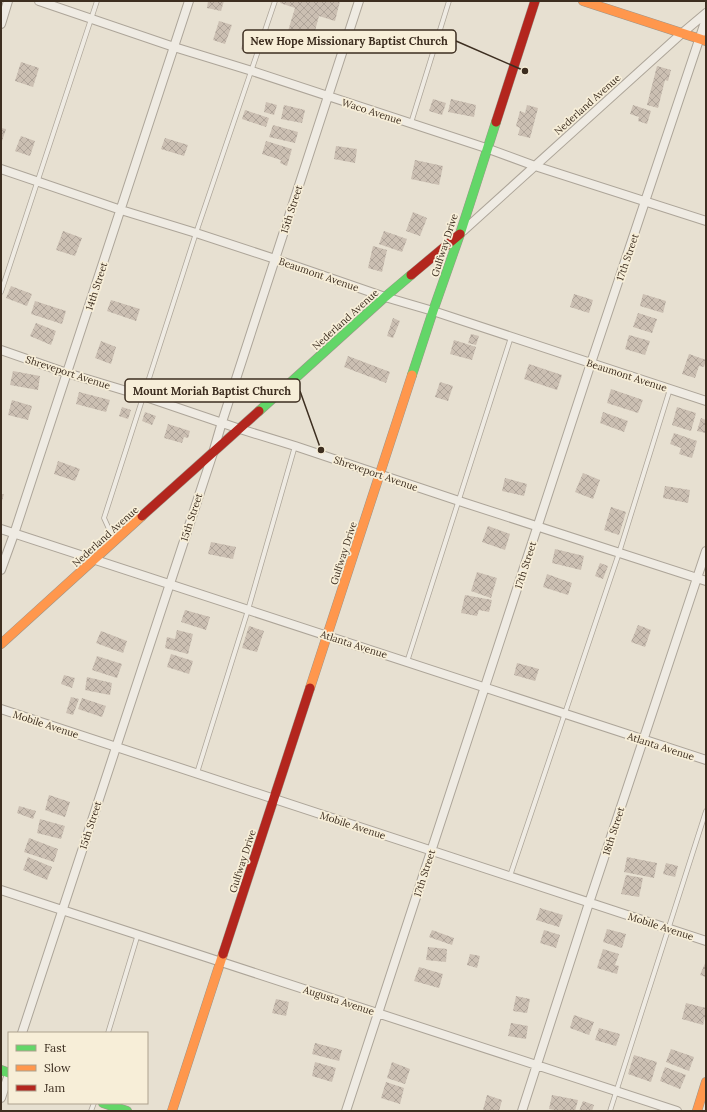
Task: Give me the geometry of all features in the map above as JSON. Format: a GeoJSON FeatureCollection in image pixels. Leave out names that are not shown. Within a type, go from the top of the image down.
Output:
{"type":"FeatureCollection","features":[{"type":"Feature","properties":{"kind":"main road","name":"Gulfway Drive"},"geometry":{"type":"LineString","coordinates":[[172,1111],[433,311],[460,234],[486,148],[534,1]]}},
{"type":"Feature","properties":{"kind":"main road"},"geometry":{"type":"LineString","coordinates":[[584,1],[703,40]]}},
{"type":"Feature","properties":{"kind":"main road","name":"Nederland Avenue"},"geometry":{"type":"LineString","coordinates":[[1,644],[385,297],[460,234]]}},
{"type":"Feature","properties":{"kind":"main road"},"geometry":{"type":"LineString","coordinates":[[697,1111],[706,1082]]}},
{"type":"Feature","properties":{"kind":"main road"},"geometry":{"type":"LineString","coordinates":[[106,1104],[127,1111]]}},
{"type":"Feature","properties":{"kind":"street"},"geometry":{"type":"LineString","coordinates":[[1,24],[8,1]]}},
{"type":"Feature","properties":{"kind":"street","name":"Waco Avenue"},"geometry":{"type":"LineString","coordinates":[[39,1],[174,47],[411,123],[535,166],[706,221]]}},
{"type":"Feature","properties":{"kind":"street","name":"14th Street"},"geometry":{"type":"LineString","coordinates":[[1,570],[189,1]]}},
{"type":"Feature","properties":{"kind":"street","name":"15th Street"},"geometry":{"type":"LineString","coordinates":[[22,1032],[213,453],[359,1]]}},
{"type":"Feature","properties":{"kind":"street","name":"Nederland Avenue"},"geometry":{"type":"LineString","coordinates":[[460,234],[706,13]]}},
{"type":"Feature","properties":{"kind":"street","name":"17th Street"},"geometry":{"type":"LineString","coordinates":[[346,1111],[591,363],[703,40],[706,19]]}},
{"type":"Feature","properties":{"kind":"street","name":"Beaumont Avenue"},"geometry":{"type":"LineString","coordinates":[[1,169],[121,210],[275,259],[385,297],[433,311],[706,401]]}},
{"type":"Feature","properties":{"kind":"street","name":"Shreveport Avenue"},"geometry":{"type":"LineString","coordinates":[[1,350],[67,373],[143,396],[706,581]]}},
{"type":"Feature","properties":{"kind":"street","name":"Atlanta Avenue"},"geometry":{"type":"LineString","coordinates":[[1,529],[706,760]]}},
{"type":"Feature","properties":{"kind":"street","name":"18th Street"},"geometry":{"type":"LineString","coordinates":[[522,1111],[589,903],[706,551]]}},
{"type":"Feature","properties":{"kind":"street","name":"Mobile Avenue"},"geometry":{"type":"LineString","coordinates":[[1,709],[706,941]]}},
{"type":"Feature","properties":{"kind":"street","name":"Augusta Avenue"},"geometry":{"type":"LineString","coordinates":[[1,890],[63,909],[677,1111]]}},
{"type":"Feature","properties":{"kind":"street"},"geometry":{"type":"LineString","coordinates":[[1,1098],[8,1076]]}},
{"type":"Feature","properties":{"kind":"lane"},"geometry":{"type":"LineString","coordinates":[[1,292],[97,1]]}},
{"type":"Feature","properties":{"kind":"lane"},"geometry":{"type":"LineString","coordinates":[[115,542],[104,518],[196,233],[275,1]]}},
{"type":"Feature","properties":{"kind":"lane"},"geometry":{"type":"LineString","coordinates":[[411,123],[449,1]]}},
{"type":"Feature","properties":{"kind":"lane"},"geometry":{"type":"LineString","coordinates":[[407,662],[511,337]]}},
{"type":"Feature","properties":{"kind":"lane"},"geometry":{"type":"LineString","coordinates":[[510,877],[619,552],[670,389]]}},
{"type":"Feature","properties":{"kind":"lane"},"geometry":{"type":"LineString","coordinates":[[197,773],[248,610],[295,446]]}},
{"type":"Feature","properties":{"kind":"lane"},"geometry":{"type":"LineString","coordinates":[[610,1111],[706,811]]}},
{"type":"Feature","properties":{"kind":"lane"},"geometry":{"type":"LineString","coordinates":[[108,1032],[138,934]]}},
{"type":"Feature","properties":{"kind":"building"},"geometry":{"type":"Polygon","coordinates":[[[208,1],[224,1],[221,11],[207,8],[208,1]]]}},
{"type":"Feature","properties":{"kind":"building"},"geometry":{"type":"Polygon","coordinates":[[[281,1],[340,1],[335,21],[319,16],[313,38],[288,31],[295,8],[280,3],[281,1]]]}},
{"type":"Feature","properties":{"kind":"building"},"geometry":{"type":"Polygon","coordinates":[[[219,21],[232,25],[225,44],[213,40],[219,21]]]}},
{"type":"Feature","properties":{"kind":"building"},"geometry":{"type":"Polygon","coordinates":[[[247,31],[260,35],[254,53],[241,49],[247,31]]]}},
{"type":"Feature","properties":{"kind":"building"},"geometry":{"type":"Polygon","coordinates":[[[21,62],[39,68],[33,87],[15,81],[21,62]]]}},
{"type":"Feature","properties":{"kind":"building"},"geometry":{"type":"Polygon","coordinates":[[[657,66],[671,70],[668,81],[665,80],[658,108],[647,105],[657,66]]]}},
{"type":"Feature","properties":{"kind":"building"},"geometry":{"type":"Polygon","coordinates":[[[433,99],[446,103],[442,115],[429,111],[433,99]]]}},
{"type":"Feature","properties":{"kind":"building"},"geometry":{"type":"Polygon","coordinates":[[[451,99],[476,105],[474,117],[448,112],[451,99]]]}},
{"type":"Feature","properties":{"kind":"building"},"geometry":{"type":"Polygon","coordinates":[[[266,102],[277,105],[274,115],[264,112],[266,102]]]}},
{"type":"Feature","properties":{"kind":"building"},"geometry":{"type":"Polygon","coordinates":[[[284,105],[305,110],[302,123],[281,119],[284,105]]]}},
{"type":"Feature","properties":{"kind":"building"},"geometry":{"type":"Polygon","coordinates":[[[527,105],[538,108],[530,138],[518,135],[520,128],[516,126],[520,111],[525,113],[527,105]]]}},
{"type":"Feature","properties":{"kind":"building"},"geometry":{"type":"Polygon","coordinates":[[[633,105],[651,111],[647,124],[638,121],[639,117],[630,114],[633,105]]]}},
{"type":"Feature","properties":{"kind":"building"},"geometry":{"type":"Polygon","coordinates":[[[245,110],[269,118],[266,127],[242,119],[245,110]]]}},
{"type":"Feature","properties":{"kind":"building"},"geometry":{"type":"Polygon","coordinates":[[[273,125],[298,132],[295,143],[269,137],[273,125]]]}},
{"type":"Feature","properties":{"kind":"building"},"geometry":{"type":"Polygon","coordinates":[[[1,128],[6,129],[1,144],[1,128]]]}},
{"type":"Feature","properties":{"kind":"building"},"geometry":{"type":"Polygon","coordinates":[[[21,136],[35,141],[30,156],[15,151],[21,136]]]}},
{"type":"Feature","properties":{"kind":"building"},"geometry":{"type":"Polygon","coordinates":[[[165,138],[188,145],[184,156],[161,149],[165,138]]]}},
{"type":"Feature","properties":{"kind":"building"},"geometry":{"type":"Polygon","coordinates":[[[266,141],[292,149],[287,166],[280,163],[281,160],[262,154],[266,141]]]}},
{"type":"Feature","properties":{"kind":"building"},"geometry":{"type":"Polygon","coordinates":[[[336,146],[357,149],[355,163],[334,159],[336,146]]]}},
{"type":"Feature","properties":{"kind":"building"},"geometry":{"type":"Polygon","coordinates":[[[415,160],[443,166],[439,185],[411,179],[415,160]]]}},
{"type":"Feature","properties":{"kind":"building"},"geometry":{"type":"Polygon","coordinates":[[[413,212],[427,218],[420,236],[406,231],[413,212]]]}},
{"type":"Feature","properties":{"kind":"building"},"geometry":{"type":"Polygon","coordinates":[[[63,231],[82,238],[75,256],[56,250],[63,231]]]}},
{"type":"Feature","properties":{"kind":"building"},"geometry":{"type":"Polygon","coordinates":[[[384,231],[407,239],[402,252],[379,244],[384,231]]]}},
{"type":"Feature","properties":{"kind":"building"},"geometry":{"type":"Polygon","coordinates":[[[373,246],[387,250],[382,272],[368,268],[373,246]]]}},
{"type":"Feature","properties":{"kind":"building"},"geometry":{"type":"Polygon","coordinates":[[[11,286],[32,294],[27,306],[6,298],[11,286]]]}},
{"type":"Feature","properties":{"kind":"building"},"geometry":{"type":"Polygon","coordinates":[[[574,294],[593,300],[589,313],[570,307],[574,294]]]}},
{"type":"Feature","properties":{"kind":"building"},"geometry":{"type":"Polygon","coordinates":[[[643,294],[666,301],[663,313],[640,306],[643,294]]]}},
{"type":"Feature","properties":{"kind":"building"},"geometry":{"type":"Polygon","coordinates":[[[111,300],[140,309],[136,321],[107,311],[111,300]]]}},
{"type":"Feature","properties":{"kind":"building"},"geometry":{"type":"Polygon","coordinates":[[[35,301],[66,311],[62,324],[31,314],[35,301]]]}},
{"type":"Feature","properties":{"kind":"building"},"geometry":{"type":"Polygon","coordinates":[[[638,313],[657,319],[652,333],[633,327],[638,313]]]}},
{"type":"Feature","properties":{"kind":"building"},"geometry":{"type":"Polygon","coordinates":[[[393,318],[400,321],[393,338],[387,336],[393,318]]]}},
{"type":"Feature","properties":{"kind":"building"},"geometry":{"type":"Polygon","coordinates":[[[36,323],[56,331],[51,345],[30,336],[36,323]]]}},
{"type":"Feature","properties":{"kind":"building"},"geometry":{"type":"Polygon","coordinates":[[[471,334],[479,336],[476,345],[468,343],[471,334]]]}},
{"type":"Feature","properties":{"kind":"building"},"geometry":{"type":"Polygon","coordinates":[[[629,335],[650,341],[645,355],[625,349],[629,335]]]}},
{"type":"Feature","properties":{"kind":"building"},"geometry":{"type":"Polygon","coordinates":[[[454,340],[476,347],[472,360],[450,354],[454,340]]]}},
{"type":"Feature","properties":{"kind":"building"},"geometry":{"type":"Polygon","coordinates":[[[101,341],[116,347],[111,364],[95,358],[101,341]]]}},
{"type":"Feature","properties":{"kind":"building"},"geometry":{"type":"Polygon","coordinates":[[[689,354],[706,360],[704,367],[699,366],[695,378],[682,374],[689,354]]]}},
{"type":"Feature","properties":{"kind":"building"},"geometry":{"type":"Polygon","coordinates":[[[348,356],[390,372],[386,383],[344,367],[348,356]]]}},
{"type":"Feature","properties":{"kind":"building"},"geometry":{"type":"Polygon","coordinates":[[[529,364],[562,375],[557,390],[524,379],[529,364]]]}},
{"type":"Feature","properties":{"kind":"building"},"geometry":{"type":"Polygon","coordinates":[[[13,371],[40,376],[38,390],[10,385],[13,371]]]}},
{"type":"Feature","properties":{"kind":"building"},"geometry":{"type":"Polygon","coordinates":[[[440,382],[453,386],[448,401],[435,397],[440,382]]]}},
{"type":"Feature","properties":{"kind":"building"},"geometry":{"type":"Polygon","coordinates":[[[611,389],[643,400],[638,413],[607,403],[611,389]]]}},
{"type":"Feature","properties":{"kind":"building"},"geometry":{"type":"Polygon","coordinates":[[[79,392],[110,400],[106,412],[76,404],[79,392]]]}},
{"type":"Feature","properties":{"kind":"building"},"geometry":{"type":"Polygon","coordinates":[[[12,400],[32,406],[28,420],[8,415],[12,400]]]}},
{"type":"Feature","properties":{"kind":"building"},"geometry":{"type":"Polygon","coordinates":[[[122,407],[131,410],[128,419],[119,416],[122,407]]]}},
{"type":"Feature","properties":{"kind":"building"},"geometry":{"type":"Polygon","coordinates":[[[677,407],[696,413],[691,431],[672,425],[677,407]]]}},
{"type":"Feature","properties":{"kind":"building"},"geometry":{"type":"Polygon","coordinates":[[[145,412],[156,416],[152,425],[142,421],[145,412]]]}},
{"type":"Feature","properties":{"kind":"building"},"geometry":{"type":"Polygon","coordinates":[[[603,412],[628,421],[624,432],[600,423],[603,412]]]}},
{"type":"Feature","properties":{"kind":"building"},"geometry":{"type":"Polygon","coordinates":[[[701,418],[706,420],[706,433],[697,431],[701,418]]]}},
{"type":"Feature","properties":{"kind":"building"},"geometry":{"type":"Polygon","coordinates":[[[168,424],[190,431],[188,438],[184,437],[182,443],[164,438],[168,424]]]}},
{"type":"Feature","properties":{"kind":"building"},"geometry":{"type":"Polygon","coordinates":[[[674,433],[697,441],[692,458],[679,454],[681,448],[670,444],[674,433]]]}},
{"type":"Feature","properties":{"kind":"building"},"geometry":{"type":"Polygon","coordinates":[[[58,461],[80,469],[75,481],[54,474],[58,461]]]}},
{"type":"Feature","properties":{"kind":"building"},"geometry":{"type":"Polygon","coordinates":[[[583,473],[600,480],[593,499],[575,492],[583,473]]]}},
{"type":"Feature","properties":{"kind":"building"},"geometry":{"type":"Polygon","coordinates":[[[505,478],[527,484],[524,496],[502,491],[505,478]]]}},
{"type":"Feature","properties":{"kind":"building"},"geometry":{"type":"Polygon","coordinates":[[[665,486],[690,490],[688,503],[663,498],[665,486]]]}},
{"type":"Feature","properties":{"kind":"building"},"geometry":{"type":"Polygon","coordinates":[[[1,494],[4,494],[1,504],[1,494]]]}},
{"type":"Feature","properties":{"kind":"building"},"geometry":{"type":"Polygon","coordinates":[[[611,507],[626,512],[619,535],[604,530],[611,507]]]}},
{"type":"Feature","properties":{"kind":"building"},"geometry":{"type":"Polygon","coordinates":[[[488,526],[510,534],[505,550],[482,542],[488,526]]]}},
{"type":"Feature","properties":{"kind":"building"},"geometry":{"type":"Polygon","coordinates":[[[211,542],[236,547],[233,559],[208,554],[211,542]]]}},
{"type":"Feature","properties":{"kind":"building"},"geometry":{"type":"Polygon","coordinates":[[[555,549],[584,556],[581,570],[552,563],[555,549]]]}},
{"type":"Feature","properties":{"kind":"building"},"geometry":{"type":"Polygon","coordinates":[[[600,563],[608,566],[603,579],[595,576],[600,563]]]}},
{"type":"Feature","properties":{"kind":"building"},"geometry":{"type":"Polygon","coordinates":[[[477,572],[497,578],[491,598],[471,591],[477,572]]]}},
{"type":"Feature","properties":{"kind":"building"},"geometry":{"type":"Polygon","coordinates":[[[547,574],[572,583],[568,595],[543,587],[547,574]]]}},
{"type":"Feature","properties":{"kind":"building"},"geometry":{"type":"Polygon","coordinates":[[[465,595],[492,600],[489,612],[479,610],[477,616],[461,613],[465,595]]]}},
{"type":"Feature","properties":{"kind":"building"},"geometry":{"type":"Polygon","coordinates":[[[185,610],[210,617],[206,630],[181,622],[185,610]]]}},
{"type":"Feature","properties":{"kind":"building"},"geometry":{"type":"Polygon","coordinates":[[[638,625],[651,630],[645,647],[631,642],[638,625]]]}},
{"type":"Feature","properties":{"kind":"building"},"geometry":{"type":"Polygon","coordinates":[[[249,626],[264,631],[257,652],[242,648],[249,626]]]}},
{"type":"Feature","properties":{"kind":"building"},"geometry":{"type":"Polygon","coordinates":[[[177,630],[193,634],[188,654],[165,648],[167,637],[175,639],[177,630]]]}},
{"type":"Feature","properties":{"kind":"building"},"geometry":{"type":"Polygon","coordinates":[[[101,631],[127,641],[123,653],[96,643],[101,631]]]}},
{"type":"Feature","properties":{"kind":"building"},"geometry":{"type":"Polygon","coordinates":[[[171,654],[193,661],[189,674],[167,667],[171,654]]]}},
{"type":"Feature","properties":{"kind":"building"},"geometry":{"type":"Polygon","coordinates":[[[97,656],[122,664],[117,678],[92,670],[97,656]]]}},
{"type":"Feature","properties":{"kind":"building"},"geometry":{"type":"Polygon","coordinates":[[[517,663],[539,669],[535,681],[514,675],[517,663]]]}},
{"type":"Feature","properties":{"kind":"building"},"geometry":{"type":"Polygon","coordinates":[[[64,675],[75,678],[72,688],[61,684],[64,675]]]}},
{"type":"Feature","properties":{"kind":"building"},"geometry":{"type":"Polygon","coordinates":[[[87,677],[112,683],[110,695],[85,690],[87,677]]]}},
{"type":"Feature","properties":{"kind":"building"},"geometry":{"type":"Polygon","coordinates":[[[71,697],[79,699],[73,715],[66,713],[71,697]]]}},
{"type":"Feature","properties":{"kind":"building"},"geometry":{"type":"Polygon","coordinates":[[[82,698],[106,706],[102,717],[78,709],[82,698]]]}},
{"type":"Feature","properties":{"kind":"building"},"geometry":{"type":"Polygon","coordinates":[[[49,795],[70,802],[65,817],[45,810],[49,795]]]}},
{"type":"Feature","properties":{"kind":"building"},"geometry":{"type":"Polygon","coordinates":[[[19,806],[36,811],[33,819],[17,813],[19,806]]]}},
{"type":"Feature","properties":{"kind":"building"},"geometry":{"type":"Polygon","coordinates":[[[40,819],[65,826],[61,839],[37,833],[40,819]]]}},
{"type":"Feature","properties":{"kind":"building"},"geometry":{"type":"Polygon","coordinates":[[[29,838],[58,849],[54,862],[24,852],[29,838]]]}},
{"type":"Feature","properties":{"kind":"building"},"geometry":{"type":"Polygon","coordinates":[[[28,857],[52,867],[47,880],[23,870],[28,857]]]}},
{"type":"Feature","properties":{"kind":"building"},"geometry":{"type":"Polygon","coordinates":[[[627,857],[657,863],[654,878],[624,872],[627,857]]]}},
{"type":"Feature","properties":{"kind":"building"},"geometry":{"type":"Polygon","coordinates":[[[666,863],[678,866],[675,877],[663,874],[666,863]]]}},
{"type":"Feature","properties":{"kind":"building"},"geometry":{"type":"Polygon","coordinates":[[[626,875],[643,878],[639,897],[621,894],[626,875]]]}},
{"type":"Feature","properties":{"kind":"building"},"geometry":{"type":"Polygon","coordinates":[[[540,908],[563,915],[559,927],[536,920],[540,908]]]}},
{"type":"Feature","properties":{"kind":"building"},"geometry":{"type":"Polygon","coordinates":[[[607,929],[626,934],[622,948],[603,942],[607,929]]]}},
{"type":"Feature","properties":{"kind":"building"},"geometry":{"type":"Polygon","coordinates":[[[432,930],[454,938],[452,945],[429,937],[432,930]]]}},
{"type":"Feature","properties":{"kind":"building"},"geometry":{"type":"Polygon","coordinates":[[[544,930],[560,935],[556,948],[540,943],[544,930]]]}},
{"type":"Feature","properties":{"kind":"building"},"geometry":{"type":"Polygon","coordinates":[[[428,947],[447,949],[446,962],[426,960],[428,947]]]}},
{"type":"Feature","properties":{"kind":"building"},"geometry":{"type":"Polygon","coordinates":[[[603,949],[619,954],[615,965],[619,966],[617,974],[597,968],[603,949]]]}},
{"type":"Feature","properties":{"kind":"building"},"geometry":{"type":"Polygon","coordinates":[[[470,954],[480,956],[477,968],[467,965],[470,954]]]}},
{"type":"Feature","properties":{"kind":"building"},"geometry":{"type":"Polygon","coordinates":[[[706,961],[706,977],[700,975],[706,961]]]}},
{"type":"Feature","properties":{"kind":"building"},"geometry":{"type":"Polygon","coordinates":[[[419,967],[443,974],[439,988],[414,981],[419,967]]]}},
{"type":"Feature","properties":{"kind":"building"},"geometry":{"type":"Polygon","coordinates":[[[516,996],[530,999],[527,1013],[513,1011],[516,996]]]}},
{"type":"Feature","properties":{"kind":"building"},"geometry":{"type":"Polygon","coordinates":[[[276,999],[289,1002],[286,1016],[272,1013],[276,999]]]}},
{"type":"Feature","properties":{"kind":"building"},"geometry":{"type":"Polygon","coordinates":[[[686,1003],[706,1008],[703,1025],[682,1019],[686,1003]]]}},
{"type":"Feature","properties":{"kind":"building"},"geometry":{"type":"Polygon","coordinates":[[[574,1015],[594,1022],[589,1035],[570,1028],[574,1015]]]}},
{"type":"Feature","properties":{"kind":"building"},"geometry":{"type":"Polygon","coordinates":[[[511,1023],[528,1026],[526,1039],[508,1036],[511,1023]]]}},
{"type":"Feature","properties":{"kind":"building"},"geometry":{"type":"Polygon","coordinates":[[[599,1028],[620,1034],[616,1046],[595,1040],[599,1028]]]}},
{"type":"Feature","properties":{"kind":"building"},"geometry":{"type":"Polygon","coordinates":[[[315,1043],[342,1050],[339,1061],[312,1054],[315,1043]]]}},
{"type":"Feature","properties":{"kind":"building"},"geometry":{"type":"Polygon","coordinates":[[[671,1049],[694,1057],[689,1071],[666,1062],[671,1049]]]}},
{"type":"Feature","properties":{"kind":"building"},"geometry":{"type":"Polygon","coordinates":[[[634,1055],[657,1062],[651,1082],[628,1074],[634,1055]]]}},
{"type":"Feature","properties":{"kind":"building"},"geometry":{"type":"Polygon","coordinates":[[[315,1062],[336,1068],[332,1082],[312,1076],[315,1062]]]}},
{"type":"Feature","properties":{"kind":"building"},"geometry":{"type":"Polygon","coordinates":[[[392,1062],[410,1069],[405,1084],[387,1078],[392,1062]]]}},
{"type":"Feature","properties":{"kind":"building"},"geometry":{"type":"Polygon","coordinates":[[[665,1067],[686,1075],[680,1089],[660,1081],[665,1067]]]}},
{"type":"Feature","properties":{"kind":"building"},"geometry":{"type":"Polygon","coordinates":[[[386,1082],[404,1088],[400,1104],[381,1098],[386,1082]]]}},
{"type":"Feature","properties":{"kind":"building"},"geometry":{"type":"Polygon","coordinates":[[[487,1095],[502,1100],[499,1111],[483,1110],[487,1095]]]}},
{"type":"Feature","properties":{"kind":"building"},"geometry":{"type":"Polygon","coordinates":[[[552,1095],[578,1100],[575,1111],[549,1109],[552,1095]]]}},
{"type":"Feature","properties":{"kind":"building"},"geometry":{"type":"Polygon","coordinates":[[[583,1101],[594,1105],[592,1111],[579,1111],[583,1101]]]}},
{"type":"Feature","properties":{"kind":"traffic: fast"},"geometry":{"type":"LineString","coordinates":[[412,375],[496,122]]}},
{"type":"Feature","properties":{"kind":"traffic: fast"},"geometry":{"type":"LineString","coordinates":[[259,411],[411,275]]}},
{"type":"Feature","properties":{"kind":"traffic: fast"},"geometry":{"type":"LineString","coordinates":[[1,1070],[8,1073]]}},
{"type":"Feature","properties":{"kind":"traffic: fast"},"geometry":{"type":"LineString","coordinates":[[106,1104],[127,1111]]}},
{"type":"Feature","properties":{"kind":"traffic: slow"},"geometry":{"type":"LineString","coordinates":[[583,1],[706,41]]}},
{"type":"Feature","properties":{"kind":"traffic: slow"},"geometry":{"type":"LineString","coordinates":[[310,688],[412,375]]}},
{"type":"Feature","properties":{"kind":"traffic: slow"},"geometry":{"type":"LineString","coordinates":[[1,644],[142,516]]}},
{"type":"Feature","properties":{"kind":"traffic: slow"},"geometry":{"type":"LineString","coordinates":[[172,1111],[223,954]]}},
{"type":"Feature","properties":{"kind":"traffic: slow"},"geometry":{"type":"LineString","coordinates":[[697,1111],[706,1082]]}},
{"type":"Feature","properties":{"kind":"traffic: jam"},"geometry":{"type":"LineString","coordinates":[[496,122],[535,1]]}},
{"type":"Feature","properties":{"kind":"traffic: jam"},"geometry":{"type":"LineString","coordinates":[[411,275],[460,234]]}},
{"type":"Feature","properties":{"kind":"traffic: jam"},"geometry":{"type":"LineString","coordinates":[[142,516],[259,411]]}},
{"type":"Feature","properties":{"kind":"traffic: jam"},"geometry":{"type":"LineString","coordinates":[[223,954],[310,688]]}},
{"type":"Feature","properties":{"kind":"place","name":"New Hope Missionary Baptist Church"},"geometry":{"type":"Point","coordinates":[525,71]}},
{"type":"Feature","properties":{"kind":"place","name":"Mount Moriah Baptist Church"},"geometry":{"type":"Point","coordinates":[321,450]}}]}
